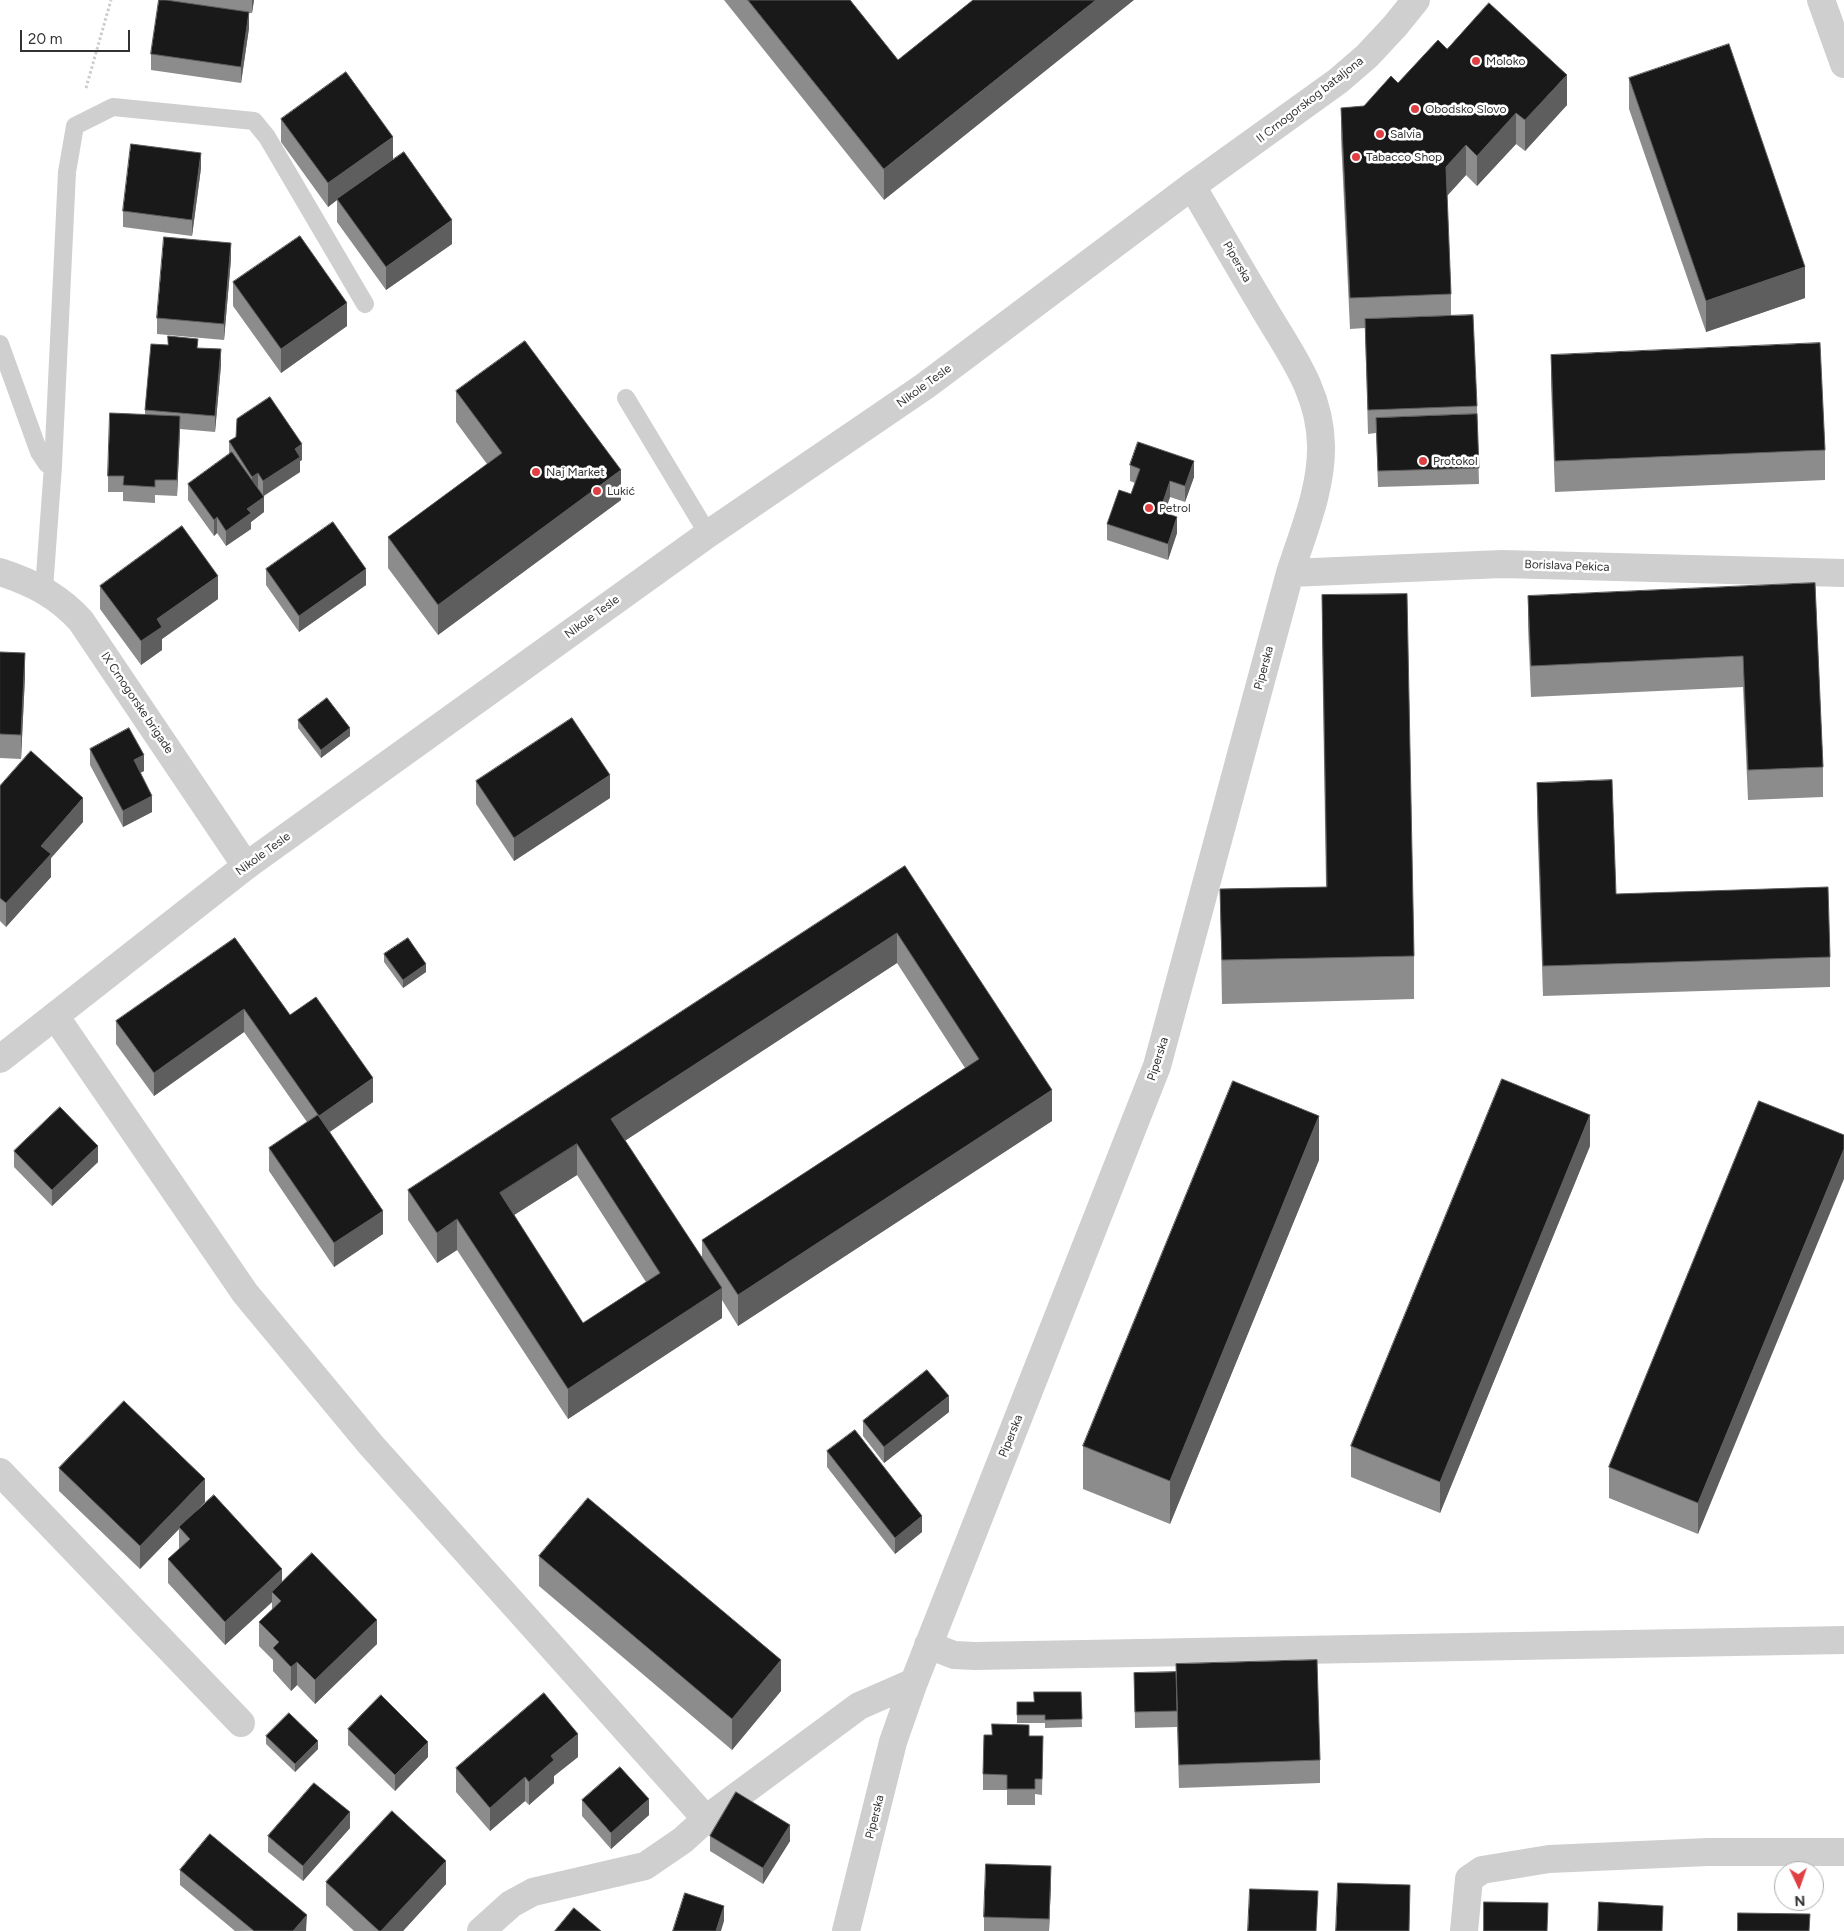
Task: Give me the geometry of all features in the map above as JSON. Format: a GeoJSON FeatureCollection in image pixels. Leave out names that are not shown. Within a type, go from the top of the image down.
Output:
{"type":"FeatureCollection","features":[{"type":"Feature","properties":{"kind":"street","name":"II Crnogorskog bataljona"},"geometry":{"type":"LineString","coordinates":[[1192,186],[1338,81],[1367,56],[1416,0]]}},
{"type":"Feature","properties":{"kind":"street"},"geometry":{"type":"LineString","coordinates":[[1821,0],[1844,64]]}},
{"type":"Feature","properties":{"kind":"street","name":"Nikole Tesle"},"geometry":{"type":"LineString","coordinates":[[0,1059],[246,866],[708,534],[925,386],[1192,186]]}},
{"type":"Feature","properties":{"kind":"street","name":"Piperska"},"geometry":{"type":"LineString","coordinates":[[846,1931],[893,1742],[914,1682],[1157,1066],[1290,573],[1312,506],[1319,475],[1321,445],[1318,419],[1310,389],[1295,357],[1266,312],[1192,186]]}},
{"type":"Feature","properties":{"kind":"street","name":"Borislava Pekica"},"geometry":{"type":"LineString","coordinates":[[1290,573],[1502,564],[1844,573]]}},
{"type":"Feature","properties":{"kind":"street","name":"IX Crnogorske brigade"},"geometry":{"type":"LineString","coordinates":[[0,572],[44,589],[70,609],[90,633],[246,866]]}},
{"type":"Feature","properties":{"kind":"street"},"geometry":{"type":"LineString","coordinates":[[55,1016],[245,1293],[371,1445],[706,1819]]}},
{"type":"Feature","properties":{"kind":"street"},"geometry":{"type":"LineString","coordinates":[[0,1472],[241,1723]]}},
{"type":"Feature","properties":{"kind":"street"},"geometry":{"type":"LineString","coordinates":[[928,1645],[954,1655],[975,1656],[1844,1640]]}},
{"type":"Feature","properties":{"kind":"street"},"geometry":{"type":"LineString","coordinates":[[481,1931],[511,1904],[533,1892],[645,1866],[683,1840],[706,1819],[860,1706],[914,1682]]}},
{"type":"Feature","properties":{"kind":"street"},"geometry":{"type":"LineString","coordinates":[[1464,1931],[1470,1879],[1482,1870],[1549,1859],[1708,1852],[1844,1852]]}},
{"type":"Feature","properties":{"kind":"lane"},"geometry":{"type":"LineString","coordinates":[[44,589],[53,466],[67,172],[75,126],[113,107],[254,121],[267,137],[365,304]]}},
{"type":"Feature","properties":{"kind":"lane"},"geometry":{"type":"LineString","coordinates":[[0,344],[38,452],[47,464],[53,466]]}},
{"type":"Feature","properties":{"kind":"lane"},"geometry":{"type":"LineString","coordinates":[[626,398],[708,534]]}},
{"type":"Feature","properties":{"kind":"path"},"geometry":{"type":"LineString","coordinates":[[75,126],[111,0]]}},
{"type":"Feature","properties":{"kind":"building"},"geometry":{"type":"Polygon","coordinates":[[[159,0],[249,12],[241,67],[151,54],[159,0]]]}},
{"type":"Feature","properties":{"kind":"building"},"geometry":{"type":"Polygon","coordinates":[[[748,0],[850,0],[898,60],[973,0],[1096,0],[884,169],[748,0]]]}},
{"type":"Feature","properties":{"kind":"building"},"geometry":{"type":"Polygon","coordinates":[[[1489,3],[1567,75],[1525,120],[1516,113],[1477,156],[1466,145],[1446,167],[1451,294],[1350,298],[1341,108],[1364,106],[1391,76],[1398,83],[1438,40],[1447,49],[1489,3]]]}},
{"type":"Feature","properties":{"kind":"building"},"geometry":{"type":"Polygon","coordinates":[[[1729,44],[1805,267],[1706,301],[1629,78],[1729,44]]]}},
{"type":"Feature","properties":{"kind":"building"},"geometry":{"type":"Polygon","coordinates":[[[346,72],[393,137],[328,183],[281,119],[346,72]]]}},
{"type":"Feature","properties":{"kind":"building"},"geometry":{"type":"Polygon","coordinates":[[[131,144],[201,153],[192,220],[123,211],[131,144]]]}},
{"type":"Feature","properties":{"kind":"building"},"geometry":{"type":"Polygon","coordinates":[[[404,152],[452,220],[386,267],[337,199],[404,152]]]}},
{"type":"Feature","properties":{"kind":"building"},"geometry":{"type":"Polygon","coordinates":[[[300,236],[347,303],[281,349],[233,282],[300,236]]]}},
{"type":"Feature","properties":{"kind":"building"},"geometry":{"type":"Polygon","coordinates":[[[164,237],[231,243],[224,324],[157,318],[164,237]]]}},
{"type":"Feature","properties":{"kind":"building"},"geometry":{"type":"Polygon","coordinates":[[[1473,315],[1477,406],[1368,410],[1365,319],[1473,315]]]}},
{"type":"Feature","properties":{"kind":"building"},"geometry":{"type":"Polygon","coordinates":[[[168,336],[198,339],[197,348],[221,349],[215,416],[145,410],[151,344],[168,345],[168,336]]]}},
{"type":"Feature","properties":{"kind":"building"},"geometry":{"type":"Polygon","coordinates":[[[525,341],[621,470],[438,605],[388,537],[502,453],[456,391],[525,341]]]}},
{"type":"Feature","properties":{"kind":"building"},"geometry":{"type":"Polygon","coordinates":[[[1820,343],[1825,450],[1555,461],[1551,355],[1820,343]]]}},
{"type":"Feature","properties":{"kind":"building"},"geometry":{"type":"Polygon","coordinates":[[[270,397],[302,444],[295,449],[300,457],[263,481],[258,473],[252,477],[229,441],[236,437],[237,419],[270,397]]]}},
{"type":"Feature","properties":{"kind":"building"},"geometry":{"type":"Polygon","coordinates":[[[110,413],[180,416],[177,480],[155,480],[155,487],[123,485],[124,476],[108,476],[110,413]]]}},
{"type":"Feature","properties":{"kind":"building"},"geometry":{"type":"Polygon","coordinates":[[[1477,414],[1479,468],[1378,471],[1376,418],[1477,414]]]}},
{"type":"Feature","properties":{"kind":"building","name":"Petrol"},"geometry":{"type":"Polygon","coordinates":[[[1138,442],[1194,461],[1185,486],[1170,481],[1160,511],[1177,517],[1168,544],[1107,524],[1119,490],[1131,494],[1140,469],[1130,465],[1138,442]]]}},
{"type":"Feature","properties":{"kind":"building"},"geometry":{"type":"Polygon","coordinates":[[[232,452],[264,497],[247,509],[251,513],[226,531],[217,517],[214,520],[188,484],[232,452]]]}},
{"type":"Feature","properties":{"kind":"building"},"geometry":{"type":"Polygon","coordinates":[[[333,522],[366,569],[299,616],[266,569],[333,522]]]}},
{"type":"Feature","properties":{"kind":"building"},"geometry":{"type":"Polygon","coordinates":[[[182,526],[218,576],[157,619],[162,627],[141,641],[100,586],[182,526]]]}},
{"type":"Feature","properties":{"kind":"building"},"geometry":{"type":"Polygon","coordinates":[[[1815,583],[1823,767],[1748,770],[1743,656],[1531,666],[1528,596],[1815,583]]]}},
{"type":"Feature","properties":{"kind":"building"},"geometry":{"type":"Polygon","coordinates":[[[1407,594],[1414,956],[1222,960],[1220,889],[1327,887],[1322,595],[1407,594]]]}},
{"type":"Feature","properties":{"kind":"building"},"geometry":{"type":"Polygon","coordinates":[[[0,652],[25,653],[21,735],[0,734],[0,652]]]}},
{"type":"Feature","properties":{"kind":"building"},"geometry":{"type":"Polygon","coordinates":[[[327,698],[350,728],[321,750],[298,720],[327,698]]]}},
{"type":"Feature","properties":{"kind":"building"},"geometry":{"type":"Polygon","coordinates":[[[572,718],[610,775],[514,838],[476,781],[572,718]]]}},
{"type":"Feature","properties":{"kind":"building"},"geometry":{"type":"Polygon","coordinates":[[[129,728],[144,755],[134,760],[152,796],[123,811],[90,749],[129,728]]]}},
{"type":"Feature","properties":{"kind":"building"},"geometry":{"type":"Polygon","coordinates":[[[31,751],[83,798],[41,846],[51,854],[6,903],[0,898],[0,786],[31,751]]]}},
{"type":"Feature","properties":{"kind":"building"},"geometry":{"type":"Polygon","coordinates":[[[1612,780],[1616,894],[1828,887],[1830,957],[1543,966],[1537,783],[1612,780]]]}},
{"type":"Feature","properties":{"kind":"building"},"geometry":{"type":"Polygon","coordinates":[[[905,866],[1052,1090],[738,1295],[702,1240],[979,1059],[897,933],[611,1119],[722,1288],[568,1389],[457,1219],[437,1233],[408,1190],[905,866]],[[577,1144],[500,1193],[583,1323],[660,1273],[577,1144]]]}},
{"type":"Feature","properties":{"kind":"building"},"geometry":{"type":"Polygon","coordinates":[[[235,938],[290,1015],[316,997],[373,1078],[319,1116],[244,1009],[154,1073],[116,1021],[235,938]]]}},
{"type":"Feature","properties":{"kind":"building"},"geometry":{"type":"Polygon","coordinates":[[[408,938],[426,964],[403,980],[384,954],[408,938]]]}},
{"type":"Feature","properties":{"kind":"building"},"geometry":{"type":"Polygon","coordinates":[[[1502,1079],[1590,1115],[1440,1482],[1351,1446],[1502,1079]]]}},
{"type":"Feature","properties":{"kind":"building"},"geometry":{"type":"Polygon","coordinates":[[[1233,1081],[1319,1116],[1170,1481],[1083,1446],[1233,1081]]]}},
{"type":"Feature","properties":{"kind":"building"},"geometry":{"type":"Polygon","coordinates":[[[1759,1101],[1844,1135],[1844,1149],[1698,1503],[1609,1467],[1759,1101]]]}},
{"type":"Feature","properties":{"kind":"building"},"geometry":{"type":"Polygon","coordinates":[[[60,1107],[98,1146],[52,1190],[14,1151],[60,1107]]]}},
{"type":"Feature","properties":{"kind":"building"},"geometry":{"type":"Polygon","coordinates":[[[318,1115],[383,1211],[334,1243],[269,1148],[318,1115]]]}},
{"type":"Feature","properties":{"kind":"building"},"geometry":{"type":"Polygon","coordinates":[[[927,1370],[949,1396],[884,1447],[863,1421],[927,1370]]]}},
{"type":"Feature","properties":{"kind":"building"},"geometry":{"type":"Polygon","coordinates":[[[124,1401],[205,1479],[140,1546],[59,1468],[124,1401]]]}},
{"type":"Feature","properties":{"kind":"building"},"geometry":{"type":"Polygon","coordinates":[[[855,1430],[922,1516],[895,1538],[827,1451],[855,1430]]]}},
{"type":"Feature","properties":{"kind":"building"},"geometry":{"type":"Polygon","coordinates":[[[214,1495],[282,1569],[225,1622],[168,1559],[190,1539],[179,1527],[214,1495]]]}},
{"type":"Feature","properties":{"kind":"building"},"geometry":{"type":"Polygon","coordinates":[[[588,1498],[781,1660],[732,1719],[539,1556],[588,1498]]]}},
{"type":"Feature","properties":{"kind":"building"},"geometry":{"type":"Polygon","coordinates":[[[312,1553],[377,1620],[315,1680],[297,1662],[291,1667],[273,1648],[279,1642],[259,1622],[281,1601],[272,1592],[312,1553]]]}},
{"type":"Feature","properties":{"kind":"building"},"geometry":{"type":"Polygon","coordinates":[[[1317,1660],[1320,1760],[1179,1765],[1176,1664],[1317,1660]]]}},
{"type":"Feature","properties":{"kind":"building"},"geometry":{"type":"Polygon","coordinates":[[[1176,1672],[1177,1711],[1135,1712],[1134,1673],[1176,1672]]]}},
{"type":"Feature","properties":{"kind":"building"},"geometry":{"type":"Polygon","coordinates":[[[1034,1692],[1081,1692],[1082,1719],[1045,1720],[1045,1715],[1017,1715],[1017,1702],[1034,1702],[1034,1692]]]}},
{"type":"Feature","properties":{"kind":"building"},"geometry":{"type":"Polygon","coordinates":[[[544,1693],[578,1734],[551,1756],[554,1760],[529,1782],[525,1777],[490,1808],[456,1768],[544,1693]]]}},
{"type":"Feature","properties":{"kind":"building"},"geometry":{"type":"Polygon","coordinates":[[[381,1695],[428,1742],[395,1775],[348,1729],[381,1695]]]}},
{"type":"Feature","properties":{"kind":"building"},"geometry":{"type":"Polygon","coordinates":[[[289,1713],[318,1741],[295,1764],[266,1736],[289,1713]]]}},
{"type":"Feature","properties":{"kind":"building"},"geometry":{"type":"Polygon","coordinates":[[[992,1724],[1029,1725],[1029,1736],[1043,1736],[1042,1779],[1035,1779],[1035,1789],[1007,1789],[1007,1775],[983,1774],[984,1735],[992,1735],[992,1724]]]}},
{"type":"Feature","properties":{"kind":"building"},"geometry":{"type":"Polygon","coordinates":[[[620,1767],[649,1799],[611,1833],[582,1800],[620,1767]]]}},
{"type":"Feature","properties":{"kind":"building"},"geometry":{"type":"Polygon","coordinates":[[[314,1783],[350,1812],[303,1866],[268,1836],[314,1783]]]}},
{"type":"Feature","properties":{"kind":"building"},"geometry":{"type":"Polygon","coordinates":[[[736,1792],[790,1825],[763,1868],[710,1836],[736,1792]]]}},
{"type":"Feature","properties":{"kind":"building"},"geometry":{"type":"Polygon","coordinates":[[[392,1811],[446,1861],[379,1931],[326,1882],[392,1811]]]}},
{"type":"Feature","properties":{"kind":"building"},"geometry":{"type":"Polygon","coordinates":[[[210,1834],[307,1915],[293,1931],[254,1931],[180,1870],[210,1834]]]}},
{"type":"Feature","properties":{"kind":"building"},"geometry":{"type":"Polygon","coordinates":[[[986,1864],[1051,1866],[1049,1919],[984,1917],[986,1864]]]}},
{"type":"Feature","properties":{"kind":"building"},"geometry":{"type":"Polygon","coordinates":[[[1338,1883],[1410,1885],[1409,1931],[1336,1931],[1338,1883]]]}},
{"type":"Feature","properties":{"kind":"building"},"geometry":{"type":"Polygon","coordinates":[[[1250,1889],[1318,1891],[1316,1931],[1248,1931],[1250,1889]]]}},
{"type":"Feature","properties":{"kind":"building"},"geometry":{"type":"Polygon","coordinates":[[[685,1893],[724,1906],[716,1931],[673,1931],[685,1893]]]}},
{"type":"Feature","properties":{"kind":"building"},"geometry":{"type":"Polygon","coordinates":[[[1484,1902],[1548,1903],[1547,1931],[1484,1931],[1484,1902]]]}},
{"type":"Feature","properties":{"kind":"building"},"geometry":{"type":"Polygon","coordinates":[[[1599,1902],[1663,1906],[1662,1931],[1598,1931],[1599,1902]]]}},
{"type":"Feature","properties":{"kind":"building"},"geometry":{"type":"Polygon","coordinates":[[[574,1908],[601,1931],[555,1931],[574,1908]]]}},
{"type":"Feature","properties":{"kind":"building"},"geometry":{"type":"Polygon","coordinates":[[[1738,1913],[1810,1914],[1809,1931],[1738,1931],[1738,1913]]]}},
{"type":"Feature","properties":{"kind":"place","name":"Moloko"},"geometry":{"type":"Point","coordinates":[1476,61]}},
{"type":"Feature","properties":{"kind":"place","name":"Obodsko Slovo"},"geometry":{"type":"Point","coordinates":[1415,109]}},
{"type":"Feature","properties":{"kind":"place","name":"Salvia"},"geometry":{"type":"Point","coordinates":[1380,134]}},
{"type":"Feature","properties":{"kind":"place","name":"Tabacco Shop"},"geometry":{"type":"Point","coordinates":[1356,157]}},
{"type":"Feature","properties":{"kind":"place","name":"Protokol"},"geometry":{"type":"Point","coordinates":[1423,461]}},
{"type":"Feature","properties":{"kind":"place","name":"Naj Market"},"geometry":{"type":"Point","coordinates":[536,472]}},
{"type":"Feature","properties":{"kind":"place","name":"Lukić"},"geometry":{"type":"Point","coordinates":[597,491]}},
{"type":"Feature","properties":{"kind":"place","name":"Petrol"},"geometry":{"type":"Point","coordinates":[1149,508]}}]}
